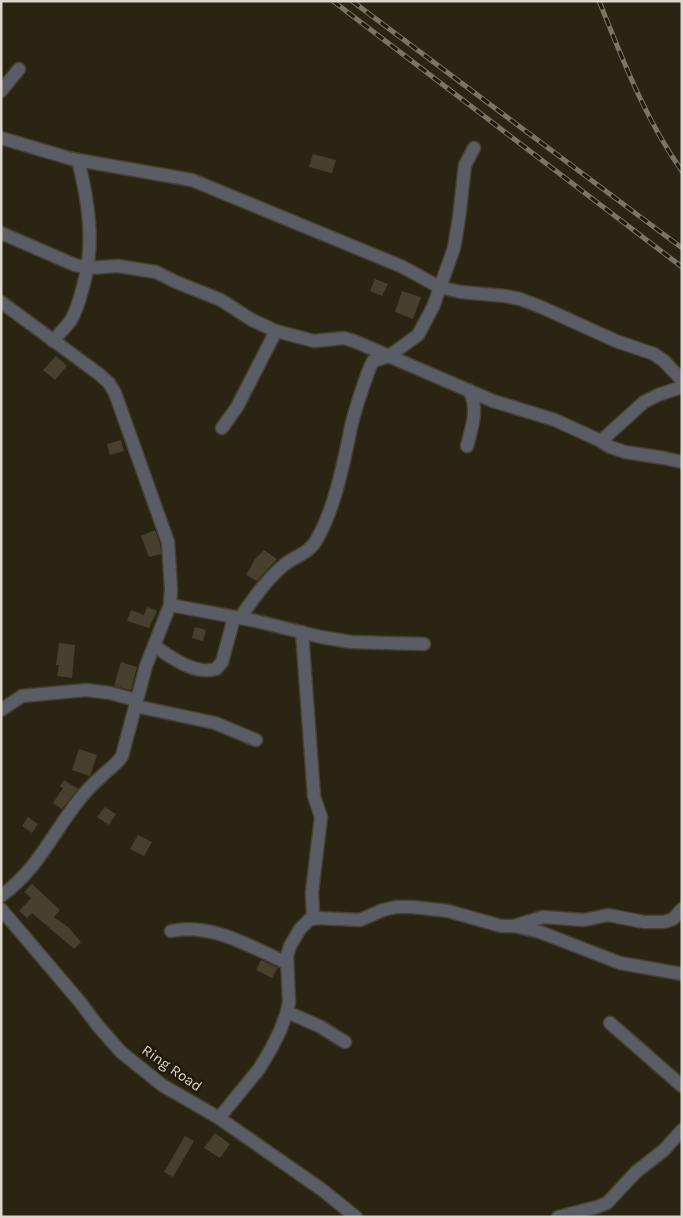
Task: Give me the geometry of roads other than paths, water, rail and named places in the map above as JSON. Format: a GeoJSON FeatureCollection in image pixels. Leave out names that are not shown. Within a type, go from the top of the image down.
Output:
{"type":"FeatureCollection","features":[{"type":"Feature","properties":{"kind":"street"},"geometry":{"type":"LineString","coordinates":[[1,91],[19,69]]}},
{"type":"Feature","properties":{"kind":"street"},"geometry":{"type":"LineString","coordinates":[[1,138],[78,160],[192,180],[403,267],[439,287],[448,290],[520,299],[616,341],[650,352],[664,361],[682,380]]}},
{"type":"Feature","properties":{"kind":"street"},"geometry":{"type":"LineString","coordinates":[[154,646],[190,667],[201,670],[216,669],[222,662],[237,618],[266,582],[285,564],[303,554],[317,540],[326,520],[343,465],[349,436],[373,361],[389,356],[418,335],[433,308],[454,248],[465,165],[474,148]]}},
{"type":"Feature","properties":{"kind":"street"},"geometry":{"type":"LineString","coordinates":[[53,341],[70,322],[88,268],[90,248],[88,201],[78,160]]}},
{"type":"Feature","properties":{"kind":"street"},"geometry":{"type":"LineString","coordinates":[[1,233],[75,265],[88,268],[118,266],[156,272],[221,300],[252,320],[276,331],[314,341],[344,338],[493,401],[555,420],[610,447],[625,452],[682,462]]}},
{"type":"Feature","properties":{"kind":"street"},"geometry":{"type":"LineString","coordinates":[[1,302],[109,383],[115,393],[168,542],[171,581],[170,605],[146,666],[126,742],[118,762],[81,798],[35,865],[15,886],[1,896]]}},
{"type":"Feature","properties":{"kind":"street"},"geometry":{"type":"LineString","coordinates":[[222,428],[237,407],[276,331]]}},
{"type":"Feature","properties":{"kind":"street"},"geometry":{"type":"LineString","coordinates":[[601,441],[644,402],[682,387]]}},
{"type":"Feature","properties":{"kind":"street"},"geometry":{"type":"LineString","coordinates":[[468,446],[475,408],[469,390]]}},
{"type":"Feature","properties":{"kind":"street"},"geometry":{"type":"LineString","coordinates":[[170,605],[351,642],[424,644]]}},
{"type":"Feature","properties":{"kind":"street"},"geometry":{"type":"LineString","coordinates":[[302,632],[314,796],[321,817],[312,892],[313,916],[318,918]]}},
{"type":"Feature","properties":{"kind":"street"},"geometry":{"type":"LineString","coordinates":[[1,710],[22,696],[86,690],[110,693],[136,703],[215,723],[256,740]]}},
{"type":"Feature","properties":{"kind":"street"},"geometry":{"type":"LineString","coordinates":[[219,1118],[258,1069],[271,1049],[288,1012],[287,962],[290,946],[300,929],[309,920],[318,918],[360,920],[383,910],[396,907],[448,911],[501,926],[514,926],[551,936],[620,963],[682,974]]}},
{"type":"Feature","properties":{"kind":"street","name":"Ring Road"},"geometry":{"type":"LineString","coordinates":[[1,909],[121,1052],[162,1084],[219,1118],[321,1189],[356,1217]]}},
{"type":"Feature","properties":{"kind":"street"},"geometry":{"type":"LineString","coordinates":[[514,926],[543,917],[584,920],[608,915],[644,922],[664,922],[673,919],[682,909]]}},
{"type":"Feature","properties":{"kind":"street"},"geometry":{"type":"LineString","coordinates":[[171,931],[184,928],[212,932],[287,962]]}},
{"type":"Feature","properties":{"kind":"street"},"geometry":{"type":"LineString","coordinates":[[288,1012],[319,1026],[345,1042]]}},
{"type":"Feature","properties":{"kind":"street"},"geometry":{"type":"LineString","coordinates":[[610,1023],[682,1086]]}},
{"type":"Feature","properties":{"kind":"street"},"geometry":{"type":"LineString","coordinates":[[558,1217],[607,1203],[636,1172],[664,1150],[682,1130]]}},
{"type":"Feature","properties":{"kind":"railway"},"geometry":{"type":"LineString","coordinates":[[333,1],[682,267]]}},
{"type":"Feature","properties":{"kind":"railway"},"geometry":{"type":"LineString","coordinates":[[352,1],[682,248]]}},
{"type":"Feature","properties":{"kind":"railway"},"geometry":{"type":"LineString","coordinates":[[599,1],[646,110],[682,171]]}}]}
